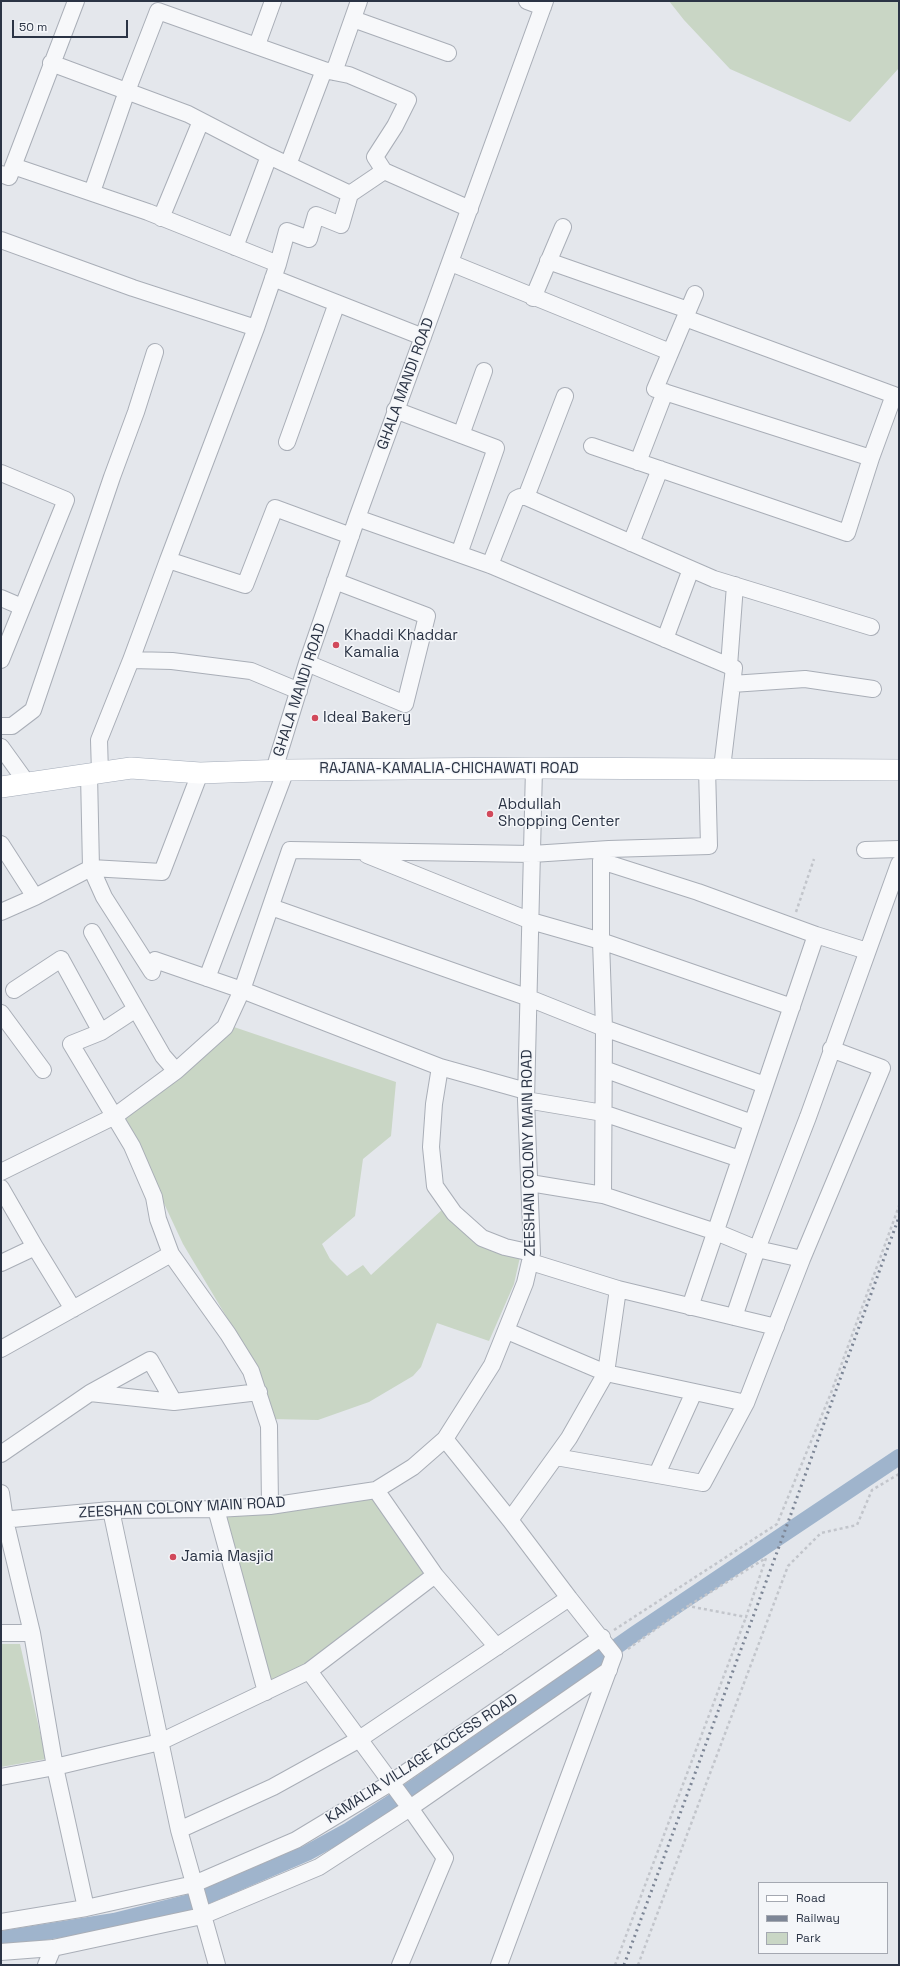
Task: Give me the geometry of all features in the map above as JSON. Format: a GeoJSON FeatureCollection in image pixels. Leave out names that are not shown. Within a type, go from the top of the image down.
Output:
{"type":"FeatureCollection","features":[{"type":"Feature","properties":{"kind":"main road","name":"RAJANA-KAMALIA-CHICHAWATI ROAD"},"geometry":{"type":"LineString","coordinates":[[1,787],[131,768],[200,773],[280,770],[534,768],[899,770]]}},
{"type":"Feature","properties":{"kind":"street"},"geometry":{"type":"LineString","coordinates":[[76,1],[7,170],[92,192],[235,247],[276,271],[337,303],[423,338]]}},
{"type":"Feature","properties":{"kind":"street"},"geometry":{"type":"LineString","coordinates":[[257,45],[273,1]]}},
{"type":"Feature","properties":{"kind":"street"},"geometry":{"type":"LineString","coordinates":[[288,165],[353,19],[359,1]]}},
{"type":"Feature","properties":{"kind":"street"},"geometry":{"type":"LineString","coordinates":[[527,1],[544,4]]}},
{"type":"Feature","properties":{"kind":"street","name":"GHALA MANDI ROAD"},"geometry":{"type":"LineString","coordinates":[[207,978],[280,770],[298,691],[357,518],[395,410],[451,263],[544,4]]}},
{"type":"Feature","properties":{"kind":"street"},"geometry":{"type":"LineString","coordinates":[[92,192],[126,91],[160,6],[257,45],[329,71],[349,75],[408,100],[395,126],[376,157],[384,171],[470,209]]}},
{"type":"Feature","properties":{"kind":"street"},"geometry":{"type":"LineString","coordinates":[[353,19],[448,53]]}},
{"type":"Feature","properties":{"kind":"street"},"geometry":{"type":"LineString","coordinates":[[51,63],[188,114],[269,156],[350,194]]}},
{"type":"Feature","properties":{"kind":"street"},"geometry":{"type":"LineString","coordinates":[[161,218],[201,121]]}},
{"type":"Feature","properties":{"kind":"street"},"geometry":{"type":"LineString","coordinates":[[235,247],[269,156]]}},
{"type":"Feature","properties":{"kind":"street"},"geometry":{"type":"LineString","coordinates":[[384,171],[350,194],[341,225],[316,215],[309,238],[287,231],[276,271],[256,328],[99,740],[94,773],[91,868],[104,897],[152,972],[155,960],[242,990],[440,1067],[526,1095],[603,1113],[740,1159]]}},
{"type":"Feature","properties":{"kind":"street"},"geometry":{"type":"LineString","coordinates":[[534,298],[563,227]]}},
{"type":"Feature","properties":{"kind":"street"},"geometry":{"type":"LineString","coordinates":[[1,240],[133,288],[256,328]]}},
{"type":"Feature","properties":{"kind":"street"},"geometry":{"type":"LineString","coordinates":[[548,261],[686,314],[897,389],[871,458],[847,533],[592,446]]}},
{"type":"Feature","properties":{"kind":"street"},"geometry":{"type":"LineString","coordinates":[[451,263],[670,352]]}},
{"type":"Feature","properties":{"kind":"street"},"geometry":{"type":"LineString","coordinates":[[695,294],[655,389],[871,458]]}},
{"type":"Feature","properties":{"kind":"street"},"geometry":{"type":"LineString","coordinates":[[287,442],[337,303]]}},
{"type":"Feature","properties":{"kind":"street"},"geometry":{"type":"LineString","coordinates":[[1,726],[12,726],[33,710],[112,477],[136,412],[155,352]]}},
{"type":"Feature","properties":{"kind":"street"},"geometry":{"type":"LineString","coordinates":[[461,435],[484,371]]}},
{"type":"Feature","properties":{"kind":"street"},"geometry":{"type":"LineString","coordinates":[[638,462],[665,392]]}},
{"type":"Feature","properties":{"kind":"street"},"geometry":{"type":"LineString","coordinates":[[526,498],[565,396]]}},
{"type":"Feature","properties":{"kind":"street"},"geometry":{"type":"LineString","coordinates":[[395,410],[496,448],[459,554]]}},
{"type":"Feature","properties":{"kind":"street"},"geometry":{"type":"LineString","coordinates":[[631,543],[660,469]]}},
{"type":"Feature","properties":{"kind":"street"},"geometry":{"type":"LineString","coordinates":[[1,473],[66,500],[1,660]]}},
{"type":"Feature","properties":{"kind":"street"},"geometry":{"type":"LineString","coordinates":[[490,564],[516,499],[520,497],[526,498],[691,569],[735,585],[871,627]]}},
{"type":"Feature","properties":{"kind":"street"},"geometry":{"type":"LineString","coordinates":[[168,560],[245,585],[275,508],[351,536]]}},
{"type":"Feature","properties":{"kind":"street"},"geometry":{"type":"LineString","coordinates":[[1,1172],[115,1116],[176,1071],[225,1027],[242,990],[290,850],[601,855],[709,846],[714,768],[734,668],[490,564],[357,518]]}},
{"type":"Feature","properties":{"kind":"street"},"geometry":{"type":"LineString","coordinates":[[665,639],[691,569]]}},
{"type":"Feature","properties":{"kind":"street"},"geometry":{"type":"LineString","coordinates":[[307,663],[405,704],[428,616],[336,581]]}},
{"type":"Feature","properties":{"kind":"street"},"geometry":{"type":"LineString","coordinates":[[729,666],[735,585]]}},
{"type":"Feature","properties":{"kind":"street"},"geometry":{"type":"LineString","coordinates":[[1,598],[22,607]]}},
{"type":"Feature","properties":{"kind":"street"},"geometry":{"type":"LineString","coordinates":[[130,660],[172,661],[251,671],[298,691]]}},
{"type":"Feature","properties":{"kind":"street"},"geometry":{"type":"LineString","coordinates":[[732,684],[805,679],[874,689]]}},
{"type":"Feature","properties":{"kind":"street"},"geometry":{"type":"LineString","coordinates":[[1,747],[27,783]]}},
{"type":"Feature","properties":{"kind":"street","name":"ZEESHAN COLONY MAIN ROAD"},"geometry":{"type":"LineString","coordinates":[[3,1520],[111,1510],[216,1509],[270,1506],[376,1490],[413,1467],[445,1439],[492,1365],[507,1331],[532,1258],[526,1095],[534,768]]}},
{"type":"Feature","properties":{"kind":"street"},"geometry":{"type":"LineString","coordinates":[[1,912],[35,897],[91,868],[162,872],[200,773]]}},
{"type":"Feature","properties":{"kind":"street"},"geometry":{"type":"LineString","coordinates":[[1,844],[35,897]]}},
{"type":"Feature","properties":{"kind":"street"},"geometry":{"type":"LineString","coordinates":[[865,850],[899,850]]}},
{"type":"Feature","properties":{"kind":"street"},"geometry":{"type":"LineString","coordinates":[[358,851],[531,921],[601,941],[792,1007]]}},
{"type":"Feature","properties":{"kind":"street"},"geometry":{"type":"LineString","coordinates":[[601,855],[791,926],[867,951]]}},
{"type":"Feature","properties":{"kind":"street"},"geometry":{"type":"LineString","coordinates":[[601,855],[601,941],[604,1028],[603,1196]]}},
{"type":"Feature","properties":{"kind":"street"},"geometry":{"type":"LineString","coordinates":[[734,1317],[757,1249],[899,864]]}},
{"type":"Feature","properties":{"kind":"street"},"geometry":{"type":"LineString","coordinates":[[270,908],[529,998],[604,1028],[765,1085]]}},
{"type":"Feature","properties":{"kind":"street"},"geometry":{"type":"LineString","coordinates":[[92,932],[163,1056],[176,1071]]}},
{"type":"Feature","properties":{"kind":"street"},"geometry":{"type":"LineString","coordinates":[[690,1307],[816,935]]}},
{"type":"Feature","properties":{"kind":"street"},"geometry":{"type":"LineString","coordinates":[[14,990],[61,959],[101,1032]]}},
{"type":"Feature","properties":{"kind":"street"},"geometry":{"type":"LineString","coordinates":[[136,1009],[101,1032],[71,1044],[132,1146],[154,1197],[158,1219],[171,1254],[228,1334],[251,1370],[270,1426],[270,1506]]}},
{"type":"Feature","properties":{"kind":"street"},"geometry":{"type":"LineString","coordinates":[[1,1013],[43,1070]]}},
{"type":"Feature","properties":{"kind":"street"},"geometry":{"type":"LineString","coordinates":[[556,1457],[703,1483],[746,1403],[802,1259],[882,1068],[831,1049]]}},
{"type":"Feature","properties":{"kind":"street"},"geometry":{"type":"LineString","coordinates":[[440,1067],[434,1104],[431,1147],[436,1186],[454,1213],[482,1238],[618,1289],[776,1327]]}},
{"type":"Feature","properties":{"kind":"street"},"geometry":{"type":"LineString","coordinates":[[604,1069],[752,1123]]}},
{"type":"Feature","properties":{"kind":"street"},"geometry":{"type":"LineString","coordinates":[[530,1183],[603,1196],[716,1232],[757,1249],[802,1259]]}},
{"type":"Feature","properties":{"kind":"street"},"geometry":{"type":"LineString","coordinates":[[1,1188],[73,1309]]}},
{"type":"Feature","properties":{"kind":"street"},"geometry":{"type":"LineString","coordinates":[[1,1263],[35,1247]]}},
{"type":"Feature","properties":{"kind":"street"},"geometry":{"type":"LineString","coordinates":[[1,1349],[171,1254]]}},
{"type":"Feature","properties":{"kind":"street"},"geometry":{"type":"LineString","coordinates":[[510,1520],[569,1438],[606,1373],[618,1289]]}},
{"type":"Feature","properties":{"kind":"street"},"geometry":{"type":"LineString","coordinates":[[507,1331],[606,1373],[746,1403]]}},
{"type":"Feature","properties":{"kind":"street"},"geometry":{"type":"LineString","coordinates":[[1,1454],[90,1393],[150,1360],[174,1402]]}},
{"type":"Feature","properties":{"kind":"street"},"geometry":{"type":"LineString","coordinates":[[90,1393],[174,1402],[258,1392]]}},
{"type":"Feature","properties":{"kind":"street"},"geometry":{"type":"LineString","coordinates":[[657,1474],[694,1392]]}},
{"type":"Feature","properties":{"kind":"street"},"geometry":{"type":"LineString","coordinates":[[445,1439],[510,1520],[609,1653]]}},
{"type":"Feature","properties":{"kind":"street"},"geometry":{"type":"LineString","coordinates":[[376,1490],[435,1575],[497,1647]]}},
{"type":"Feature","properties":{"kind":"street"},"geometry":{"type":"LineString","coordinates":[[1,1494],[3,1520],[32,1633],[55,1767],[86,1908]]}},
{"type":"Feature","properties":{"kind":"street"},"geometry":{"type":"LineString","coordinates":[[216,1509],[266,1692]]}},
{"type":"Feature","properties":{"kind":"street"},"geometry":{"type":"LineString","coordinates":[[111,1510],[179,1830],[217,1965]]}},
{"type":"Feature","properties":{"kind":"street"},"geometry":{"type":"LineString","coordinates":[[1,1777],[55,1767],[160,1742],[309,1671],[435,1575]]}},
{"type":"Feature","properties":{"kind":"street"},"geometry":{"type":"LineString","coordinates":[[179,1830],[273,1787],[358,1740],[569,1598]]}},
{"type":"Feature","properties":{"kind":"street"},"geometry":{"type":"LineString","coordinates":[[1,1633],[32,1633]]}},
{"type":"Feature","properties":{"kind":"street"},"geometry":{"type":"LineString","coordinates":[[1,1952],[52,1948],[202,1916],[319,1867],[410,1808],[609,1653]]}},
{"type":"Feature","properties":{"kind":"street"},"geometry":{"type":"LineString","coordinates":[[499,1965],[609,1653]]}},
{"type":"Feature","properties":{"kind":"street","name":"KAMALIA VILLAGE ACCESS ROAD"},"geometry":{"type":"LineString","coordinates":[[1,1920],[86,1908],[194,1884],[296,1840],[609,1653]]}},
{"type":"Feature","properties":{"kind":"street"},"geometry":{"type":"LineString","coordinates":[[309,1671],[358,1740],[392,1782],[444,1858],[397,1963]]}},
{"type":"Feature","properties":{"kind":"street"},"geometry":{"type":"LineString","coordinates":[[46,1965],[52,1948]]}},
{"type":"Feature","properties":{"kind":"path"},"geometry":{"type":"LineString","coordinates":[[791,926],[814,859]]}},
{"type":"Feature","properties":{"kind":"path"},"geometry":{"type":"LineString","coordinates":[[609,1653],[777,1524],[831,1393],[899,1206]]}},
{"type":"Feature","properties":{"kind":"path"},"geometry":{"type":"LineString","coordinates":[[638,1965],[788,1566],[821,1533],[857,1526],[872,1490],[899,1474]]}},
{"type":"Feature","properties":{"kind":"path"},"geometry":{"type":"LineString","coordinates":[[609,1653],[766,1558],[746,1617],[616,1965]]}},
{"type":"Feature","properties":{"kind":"path"},"geometry":{"type":"LineString","coordinates":[[688,1606],[746,1617]]}},
{"type":"Feature","properties":{"kind":"green space"},"geometry":{"type":"Polygon","coordinates":[[[669,1],[899,1],[899,68],[850,122],[730,69],[684,20],[669,1]]]}},
{"type":"Feature","properties":{"kind":"green space"},"geometry":{"type":"Polygon","coordinates":[[[231,1026],[396,1082],[391,1136],[363,1159],[355,1216],[322,1244],[330,1259],[347,1276],[363,1265],[371,1275],[444,1208],[520,1257],[514,1284],[489,1341],[437,1323],[421,1367],[413,1376],[369,1402],[318,1420],[272,1419],[257,1368],[183,1244],[123,1116],[231,1026]]]}},
{"type":"Feature","properties":{"kind":"green space"},"geometry":{"type":"Polygon","coordinates":[[[376,1490],[433,1572],[309,1671],[266,1692],[216,1509],[376,1490]]]}},
{"type":"Feature","properties":{"kind":"green space"},"geometry":{"type":"Polygon","coordinates":[[[1,1644],[20,1644],[46,1759],[1,1767],[1,1644]]]}},
{"type":"Feature","properties":{"kind":"waterway"},"geometry":{"type":"LineString","coordinates":[[1,1939],[114,1921],[198,1900],[307,1853],[349,1830],[400,1797],[636,1633],[899,1457]]}},
{"type":"Feature","properties":{"kind":"railway"},"geometry":{"type":"LineString","coordinates":[[624,1965],[783,1536],[899,1217]]}},
{"type":"Feature","properties":{"kind":"place","name":"Khaddi Khaddar Kamalia"},"geometry":{"type":"Point","coordinates":[336,645]}},
{"type":"Feature","properties":{"kind":"place","name":"Ideal Bakery"},"geometry":{"type":"Point","coordinates":[315,718]}},
{"type":"Feature","properties":{"kind":"place","name":"Abdullah Shopping Center"},"geometry":{"type":"Point","coordinates":[490,814]}},
{"type":"Feature","properties":{"kind":"place","name":"Jamia Masjid"},"geometry":{"type":"Point","coordinates":[173,1557]}}]}
